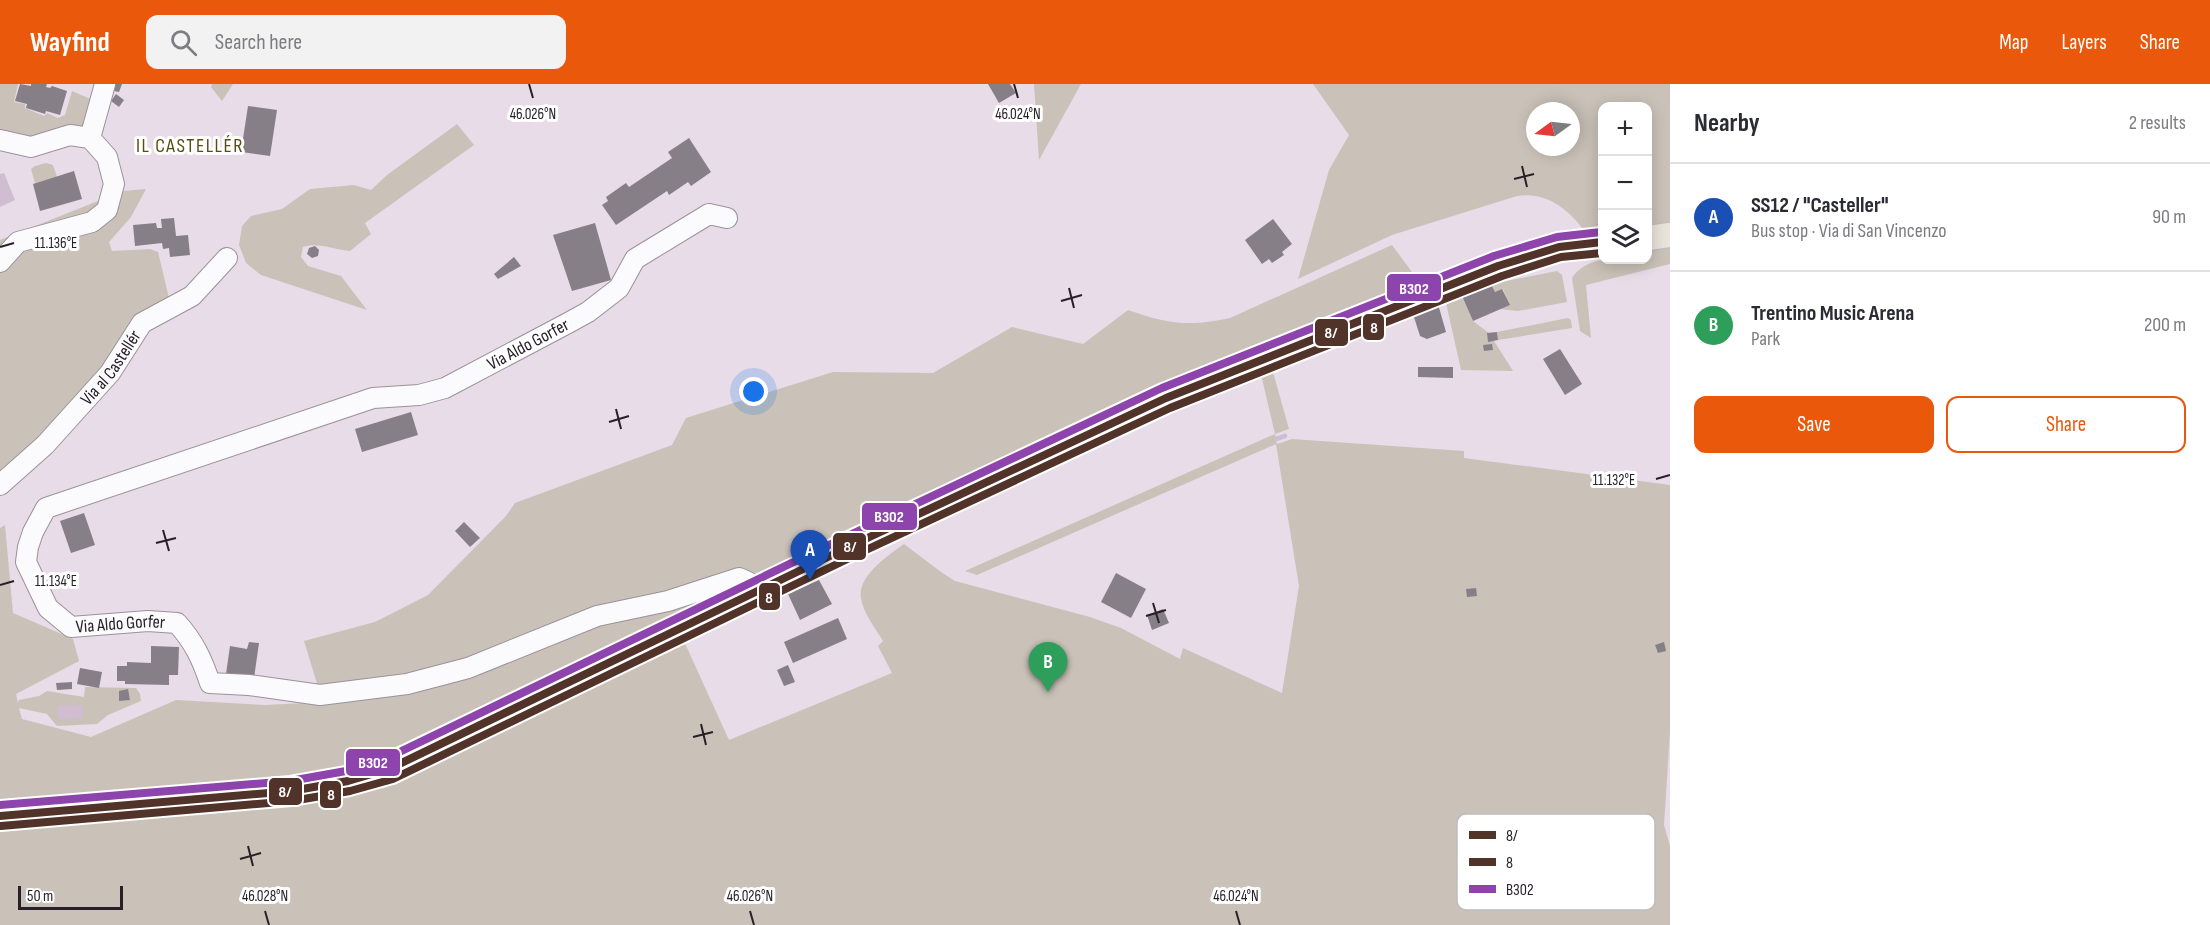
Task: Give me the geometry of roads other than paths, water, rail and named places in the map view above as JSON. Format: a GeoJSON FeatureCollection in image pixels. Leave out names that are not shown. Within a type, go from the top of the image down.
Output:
{"type":"FeatureCollection","features":[{"type":"Feature","properties":{"kind":"main road"},"geometry":{"type":"LineString","coordinates":[[1652,237],[1670,235]]}},
{"type":"Feature","properties":{"kind":"main road"},"geometry":{"type":"LineString","coordinates":[[0,816],[291,791],[368,776],[422,754],[549,690],[1166,398],[1498,266],[1559,247],[1598,242]]}},
{"type":"Feature","properties":{"kind":"street"},"geometry":{"type":"LineString","coordinates":[[90,138],[105,84]]}},
{"type":"Feature","properties":{"kind":"street"},"geometry":{"type":"LineString","coordinates":[[0,140],[31,147],[70,135],[90,138],[107,157],[114,184],[107,210],[92,222],[18,242],[0,262]]}},
{"type":"Feature","properties":{"kind":"street","name":"Via Aldo Gorfer"},"geometry":{"type":"LineString","coordinates":[[727,218],[708,214],[635,259],[619,288],[588,312],[445,388],[419,395],[372,398],[46,508],[33,531],[26,562],[48,608],[71,627],[139,621],[177,623],[192,639],[202,658],[210,683],[249,685],[320,695],[407,684],[468,668],[597,616],[668,601],[738,578],[748,582],[755,593]]}},
{"type":"Feature","properties":{"kind":"street","name":"Via al Castellér"},"geometry":{"type":"LineString","coordinates":[[0,485],[45,445],[110,373],[142,323],[192,296],[227,258]]}},
{"type":"Feature","properties":{"kind":"waterway"},"geometry":{"type":"LineString","coordinates":[[1276,439],[1285,436]]}},
{"type":"Feature","properties":{"kind":"place","name":"SS12 / \"Casteller\""},"geometry":{"type":"Point","coordinates":[810,580]}},
{"type":"Feature","properties":{"kind":"place","name":"Trentino Music Arena"},"geometry":{"type":"Point","coordinates":[1048,692]}},
{"type":"Feature","properties":{"kind":"district","name":"IL CASTELLÉR"},"geometry":{"type":"Point","coordinates":[190,145]}}]}
